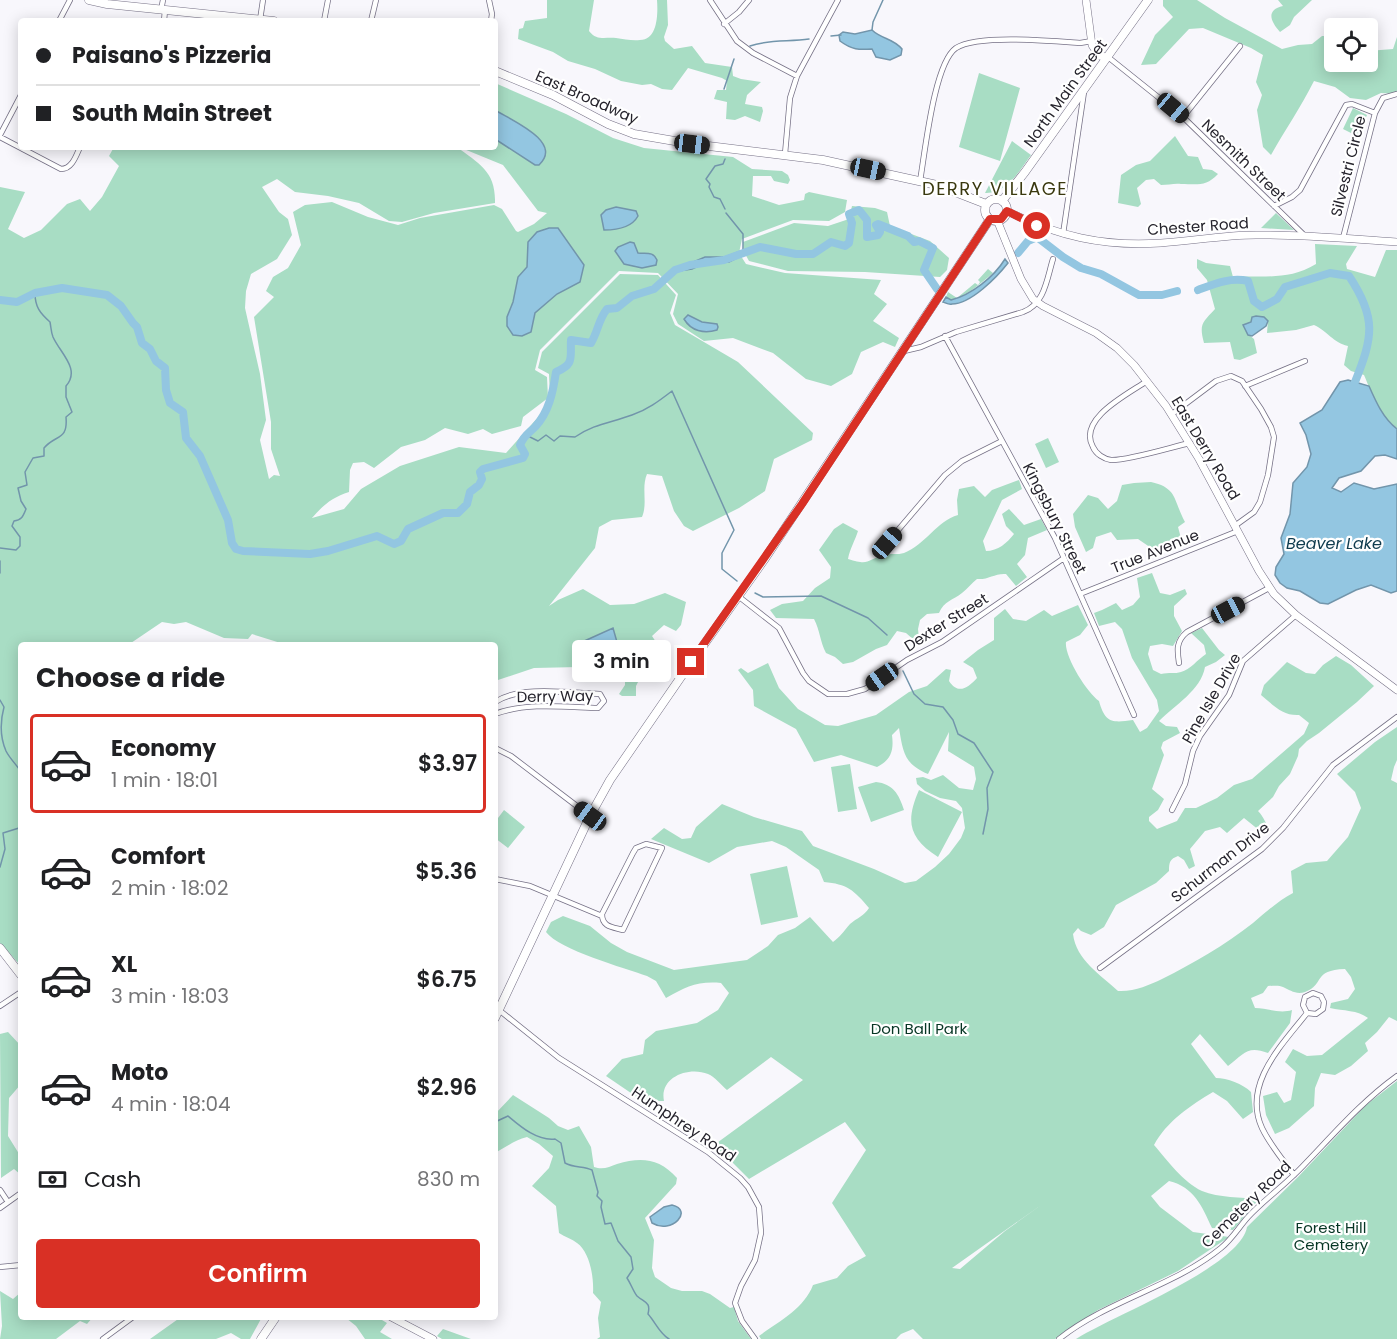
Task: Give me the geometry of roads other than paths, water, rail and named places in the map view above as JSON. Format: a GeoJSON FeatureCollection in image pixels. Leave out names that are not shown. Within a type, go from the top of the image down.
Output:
{"type":"FeatureCollection","features":[{"type":"Feature","properties":{"kind":"main road"},"geometry":{"type":"LineString","coordinates":[[89,0],[241,18]]}},
{"type":"Feature","properties":{"kind":"main road","name":"North Main Street"},"geometry":{"type":"LineString","coordinates":[[1002,201],[1148,0]]}},
{"type":"Feature","properties":{"kind":"main road","name":"East Broadway"},"geometry":{"type":"LineString","coordinates":[[498,72],[553,95],[608,124],[634,134],[692,144],[823,160],[920,181],[962,193],[986,204]]}},
{"type":"Feature","properties":{"kind":"main road"},"geometry":{"type":"LineString","coordinates":[[499,1010],[590,816],[631,748],[771,551],[946,287],[994,220],[1004,217],[1007,211],[1002,201],[993,199],[986,204],[986,213],[994,220]]}},
{"type":"Feature","properties":{"kind":"main road"},"geometry":{"type":"LineString","coordinates":[[0,948],[18,971]]}},
{"type":"Feature","properties":{"kind":"main road"},"geometry":{"type":"LineString","coordinates":[[260,1339],[269,1320]]}},
{"type":"Feature","properties":{"kind":"main road"},"geometry":{"type":"LineString","coordinates":[[260,1339],[274,1320]]}},
{"type":"Feature","properties":{"kind":"street"},"geometry":{"type":"LineString","coordinates":[[61,18],[70,0]]}},
{"type":"Feature","properties":{"kind":"street"},"geometry":{"type":"LineString","coordinates":[[163,0],[164,18]]}},
{"type":"Feature","properties":{"kind":"street"},"geometry":{"type":"LineString","coordinates":[[260,18],[264,0]]}},
{"type":"Feature","properties":{"kind":"street"},"geometry":{"type":"LineString","coordinates":[[325,18],[328,0]]}},
{"type":"Feature","properties":{"kind":"street"},"geometry":{"type":"LineString","coordinates":[[372,18],[376,0]]}},
{"type":"Feature","properties":{"kind":"street"},"geometry":{"type":"LineString","coordinates":[[489,0],[491,18]]}},
{"type":"Feature","properties":{"kind":"street"},"geometry":{"type":"LineString","coordinates":[[710,0],[724,24],[742,45],[796,76]]}},
{"type":"Feature","properties":{"kind":"street"},"geometry":{"type":"LineString","coordinates":[[724,24],[749,0]]}},
{"type":"Feature","properties":{"kind":"street"},"geometry":{"type":"LineString","coordinates":[[785,154],[790,98],[796,76],[838,0]]}},
{"type":"Feature","properties":{"kind":"street"},"geometry":{"type":"LineString","coordinates":[[1086,0],[1095,53],[1101,57],[1108,57]]}},
{"type":"Feature","properties":{"kind":"street"},"geometry":{"type":"LineString","coordinates":[[920,181],[937,83],[947,60],[957,48],[974,43],[1000,40],[1080,43],[1092,41]]}},
{"type":"Feature","properties":{"kind":"street"},"geometry":{"type":"LineString","coordinates":[[1183,117],[1240,46]]}},
{"type":"Feature","properties":{"kind":"street","name":"Nesmith Street"},"geometry":{"type":"LineString","coordinates":[[1108,57],[1183,117],[1306,237]]}},
{"type":"Feature","properties":{"kind":"street"},"geometry":{"type":"LineString","coordinates":[[1062,234],[1084,89]]}},
{"type":"Feature","properties":{"kind":"street"},"geometry":{"type":"LineString","coordinates":[[1375,113],[1383,98],[1397,94]]}},
{"type":"Feature","properties":{"kind":"street"},"geometry":{"type":"LineString","coordinates":[[18,101],[0,136],[18,146]]}},
{"type":"Feature","properties":{"kind":"street","name":"Silvestri Circle"},"geometry":{"type":"LineString","coordinates":[[1274,206],[1292,198],[1300,190],[1346,105],[1352,104],[1375,113],[1343,239]]}},
{"type":"Feature","properties":{"kind":"street"},"geometry":{"type":"LineString","coordinates":[[25,150],[57,168],[67,168],[78,150]]}},
{"type":"Feature","properties":{"kind":"street","name":"Chester Road"},"geometry":{"type":"LineString","coordinates":[[1007,211],[1047,230],[1062,234],[1086,239],[1145,244],[1237,235],[1397,242]]}},
{"type":"Feature","properties":{"kind":"street","name":"East Derry Road"},"geometry":{"type":"LineString","coordinates":[[994,220],[1024,285],[1038,303],[1111,343],[1124,353],[1172,414],[1269,588],[1280,601],[1397,690]]}},
{"type":"Feature","properties":{"kind":"street"},"geometry":{"type":"LineString","coordinates":[[904,351],[917,349],[945,336],[1023,312],[1038,303],[1053,259]]}},
{"type":"Feature","properties":{"kind":"street","name":"Kingsbury Street"},"geometry":{"type":"LineString","coordinates":[[945,336],[1064,558],[1134,715]]}},
{"type":"Feature","properties":{"kind":"street"},"geometry":{"type":"LineString","coordinates":[[1245,386],[1305,361]]}},
{"type":"Feature","properties":{"kind":"street"},"geometry":{"type":"LineString","coordinates":[[1172,414],[1222,378],[1235,377],[1245,386],[1269,422],[1274,442],[1260,502],[1237,528]]}},
{"type":"Feature","properties":{"kind":"street"},"geometry":{"type":"LineString","coordinates":[[1147,381],[1096,418],[1090,430],[1093,448],[1103,457],[1116,460],[1190,443]]}},
{"type":"Feature","properties":{"kind":"street"},"geometry":{"type":"LineString","coordinates":[[887,543],[945,475],[962,461],[1002,441]]}},
{"type":"Feature","properties":{"kind":"street","name":"True Avenue"},"geometry":{"type":"LineString","coordinates":[[1080,594],[1237,528]]}},
{"type":"Feature","properties":{"kind":"street","name":"Dexter Street"},"geometry":{"type":"LineString","coordinates":[[738,596],[779,628],[809,681],[828,694],[847,694],[862,690],[907,660],[942,642],[1064,558]]}},
{"type":"Feature","properties":{"kind":"street"},"geometry":{"type":"LineString","coordinates":[[1179,663],[1179,640],[1187,632],[1269,588]]}},
{"type":"Feature","properties":{"kind":"street","name":"Pine Isle Drive"},"geometry":{"type":"LineString","coordinates":[[1172,810],[1184,787],[1193,751],[1200,736],[1229,695],[1243,661],[1296,615]]}},
{"type":"Feature","properties":{"kind":"street","name":"Derry Way"},"geometry":{"type":"LineString","coordinates":[[498,700],[506,695],[544,692],[600,694],[604,701],[598,708],[538,707],[510,709],[498,713]]}},
{"type":"Feature","properties":{"kind":"street","name":"Schurman Drive"},"geometry":{"type":"LineString","coordinates":[[1100,968],[1262,849],[1283,828],[1333,765],[1397,717]]}},
{"type":"Feature","properties":{"kind":"street"},"geometry":{"type":"LineString","coordinates":[[498,750],[511,756],[590,816]]}},
{"type":"Feature","properties":{"kind":"street"},"geometry":{"type":"LineString","coordinates":[[498,879],[520,883],[552,894],[602,916],[607,926],[623,930],[662,848],[646,844],[634,850],[602,916]]}},
{"type":"Feature","properties":{"kind":"street"},"geometry":{"type":"LineString","coordinates":[[1311,993],[1319,994],[1324,1002],[1323,1009],[1316,1014],[1307,1013],[1303,1005],[1305,997],[1311,993]]}},
{"type":"Feature","properties":{"kind":"street"},"geometry":{"type":"LineString","coordinates":[[0,1006],[18,994]]}},
{"type":"Feature","properties":{"kind":"street","name":"Humphrey Road"},"geometry":{"type":"LineString","coordinates":[[499,1010],[559,1058],[708,1152],[748,1187],[759,1207],[761,1233],[755,1260],[735,1303],[742,1321],[755,1339]]}},
{"type":"Feature","properties":{"kind":"street"},"geometry":{"type":"LineString","coordinates":[[1294,1174],[1263,1129],[1258,1116],[1257,1097],[1263,1075],[1307,1013]]}},
{"type":"Feature","properties":{"kind":"street","name":"Cemetery Road"},"geometry":{"type":"LineString","coordinates":[[1059,1339],[1097,1314],[1209,1257],[1231,1239],[1247,1218],[1294,1174],[1356,1109],[1397,1076]]}},
{"type":"Feature","properties":{"kind":"street"},"geometry":{"type":"LineString","coordinates":[[0,1190],[8,1202]]}},
{"type":"Feature","properties":{"kind":"street"},"geometry":{"type":"LineString","coordinates":[[0,1208],[18,1195]]}},
{"type":"Feature","properties":{"kind":"street"},"geometry":{"type":"LineString","coordinates":[[0,1267],[18,1265]]}},
{"type":"Feature","properties":{"kind":"street"},"geometry":{"type":"LineString","coordinates":[[103,1339],[129,1320]]}},
{"type":"Feature","properties":{"kind":"street"},"geometry":{"type":"LineString","coordinates":[[397,1320],[433,1339]]}},
{"type":"Feature","properties":{"kind":"water"},"geometry":{"type":"Polygon","coordinates":[[[872,30],[898,45],[902,49],[901,55],[890,60],[876,57],[872,49],[856,49],[840,41],[839,35],[843,32],[855,34],[872,30]]]}},
{"type":"Feature","properties":{"kind":"water"},"geometry":{"type":"Polygon","coordinates":[[[498,112],[523,126],[540,140],[545,148],[545,156],[539,165],[535,165],[498,141],[498,112]]]}},
{"type":"Feature","properties":{"kind":"water"},"geometry":{"type":"Polygon","coordinates":[[[616,207],[636,211],[638,216],[624,227],[604,230],[601,215],[606,210],[616,207]]]}},
{"type":"Feature","properties":{"kind":"water"},"geometry":{"type":"Polygon","coordinates":[[[558,228],[584,265],[580,282],[557,294],[535,313],[531,332],[522,336],[513,335],[507,326],[507,317],[513,302],[518,277],[527,267],[528,242],[537,232],[558,228]]]}},
{"type":"Feature","properties":{"kind":"water"},"geometry":{"type":"Polygon","coordinates":[[[630,242],[634,243],[638,253],[654,255],[657,260],[656,265],[642,268],[624,264],[615,251],[618,247],[630,242]]]}},
{"type":"Feature","properties":{"kind":"water"},"geometry":{"type":"Polygon","coordinates":[[[741,251],[743,255],[729,262],[707,262],[692,269],[678,271],[679,268],[705,257],[725,257],[741,251]]]}},
{"type":"Feature","properties":{"kind":"water"},"geometry":{"type":"Polygon","coordinates":[[[1005,259],[1008,263],[1003,269],[975,295],[959,303],[943,302],[946,297],[951,300],[959,298],[974,290],[995,272],[1005,259]]]}},
{"type":"Feature","properties":{"kind":"water"},"geometry":{"type":"Polygon","coordinates":[[[688,315],[702,322],[717,324],[717,330],[707,332],[694,329],[684,319],[688,315]]]}},
{"type":"Feature","properties":{"kind":"water"},"geometry":{"type":"Polygon","coordinates":[[[1252,317],[1264,317],[1268,321],[1266,326],[1252,336],[1248,335],[1243,325],[1251,322],[1252,317]]]}},
{"type":"Feature","properties":{"kind":"water","name":"Beaver Lake"},"geometry":{"type":"Polygon","coordinates":[[[1348,380],[1369,386],[1384,415],[1397,429],[1397,459],[1385,455],[1375,456],[1361,471],[1339,478],[1332,488],[1341,492],[1354,483],[1374,489],[1397,484],[1397,591],[1391,593],[1371,585],[1328,604],[1320,603],[1300,591],[1287,588],[1275,575],[1276,567],[1284,554],[1281,538],[1290,514],[1293,483],[1307,467],[1311,454],[1300,423],[1322,410],[1340,382],[1348,380]]]}},
{"type":"Feature","properties":{"kind":"water"},"geometry":{"type":"Polygon","coordinates":[[[613,628],[617,642],[613,648],[589,656],[577,652],[576,647],[580,643],[613,628]]]}},
{"type":"Feature","properties":{"kind":"water"},"geometry":{"type":"Polygon","coordinates":[[[672,1205],[681,1212],[678,1220],[667,1226],[652,1223],[650,1217],[664,1207],[672,1205]]]}},
{"type":"Feature","properties":{"kind":"waterway"},"geometry":{"type":"LineString","coordinates":[[872,30],[873,22],[883,0]]}},
{"type":"Feature","properties":{"kind":"waterway"},"geometry":{"type":"LineString","coordinates":[[831,36],[841,35]]}},
{"type":"Feature","properties":{"kind":"waterway"},"geometry":{"type":"LineString","coordinates":[[750,46],[809,39]]}},
{"type":"Feature","properties":{"kind":"waterway"},"geometry":{"type":"LineString","coordinates":[[724,89],[734,59]]}},
{"type":"Feature","properties":{"kind":"waterway"},"geometry":{"type":"LineString","coordinates":[[725,159],[723,164],[715,166],[706,179],[714,197],[720,199],[725,209]]}},
{"type":"Feature","properties":{"kind":"waterway"},"geometry":{"type":"LineString","coordinates":[[0,300],[17,302],[35,293],[62,288],[107,295],[121,306],[137,327],[142,343],[150,349],[156,361],[165,368],[166,390],[170,403],[183,412],[186,438],[200,456],[228,520],[232,543],[236,549],[310,554],[377,536],[394,544],[401,541],[408,529],[443,513],[458,513],[467,504],[470,492],[479,485],[482,479],[480,472],[483,469],[523,458],[525,454],[520,445],[540,421],[547,408],[556,372],[569,363],[571,340],[591,343],[607,309],[617,308],[632,296],[654,289],[675,270],[690,265],[724,260],[760,247],[796,254],[813,254],[831,242],[845,246],[849,243],[852,223],[849,214],[859,210],[867,220],[867,237],[878,235],[880,232],[876,225],[878,224],[908,236],[914,242],[919,241],[933,248],[924,270],[937,289]]}},
{"type":"Feature","properties":{"kind":"waterway"},"geometry":{"type":"LineString","coordinates":[[726,213],[743,234],[743,252]]}},
{"type":"Feature","properties":{"kind":"waterway"},"geometry":{"type":"LineString","coordinates":[[1018,253],[1028,241],[1037,237],[1081,268],[1101,274],[1139,295],[1162,295],[1177,291]]}},
{"type":"Feature","properties":{"kind":"waterway"},"geometry":{"type":"LineString","coordinates":[[1198,290],[1216,283],[1248,281],[1254,301],[1262,307],[1277,299],[1285,287],[1330,273],[1349,276],[1364,304],[1369,328],[1366,352],[1355,382]]}},
{"type":"Feature","properties":{"kind":"waterway"},"geometry":{"type":"LineString","coordinates":[[0,548],[16,550],[20,546],[20,537],[12,526],[14,521],[22,517],[26,509],[21,501],[18,488],[27,485],[25,472],[33,458],[44,456],[44,448],[63,434],[66,417],[72,412],[66,397],[70,367],[53,337],[50,322],[37,306],[35,293]]}},
{"type":"Feature","properties":{"kind":"waterway"},"geometry":{"type":"LineString","coordinates":[[524,434],[538,441],[546,435],[554,441],[560,436],[575,437],[596,426],[643,411],[672,391],[734,530],[722,553],[722,569],[737,581]]}},
{"type":"Feature","properties":{"kind":"waterway"},"geometry":{"type":"LineString","coordinates":[[0,561],[0,573]]}},
{"type":"Feature","properties":{"kind":"waterway"},"geometry":{"type":"LineString","coordinates":[[755,593],[763,597],[821,596],[868,618],[887,635]]}},
{"type":"Feature","properties":{"kind":"waterway"},"geometry":{"type":"LineString","coordinates":[[903,671],[914,694],[925,704],[943,707],[953,720],[958,734],[974,743],[993,772],[987,788],[988,809],[983,834]]}},
{"type":"Feature","properties":{"kind":"waterway"},"geometry":{"type":"LineString","coordinates":[[0,700],[4,707],[1,729],[4,746],[18,768]]}},
{"type":"Feature","properties":{"kind":"waterway"},"geometry":{"type":"LineString","coordinates":[[0,867],[5,849],[3,833],[18,828]]}},
{"type":"Feature","properties":{"kind":"waterway"},"geometry":{"type":"LineString","coordinates":[[498,1121],[508,1116],[536,1136],[555,1139],[561,1143],[565,1163],[592,1170],[597,1196],[602,1201],[605,1224],[611,1223],[618,1241],[631,1257],[633,1269],[627,1278],[637,1296],[648,1305],[648,1314],[669,1339]]}},
{"type":"Feature","properties":{"kind":"district","name":"DERRY VILLAGE"},"geometry":{"type":"Point","coordinates":[995,188]}},
{"type":"Feature","properties":{"kind":"park label","name":"Don Ball Park"},"geometry":{"type":"Point","coordinates":[919,1028]}},
{"type":"Feature","properties":{"kind":"park label","name":"Forest Hill Cemetery"},"geometry":{"type":"Point","coordinates":[1331,1236]}}]}
